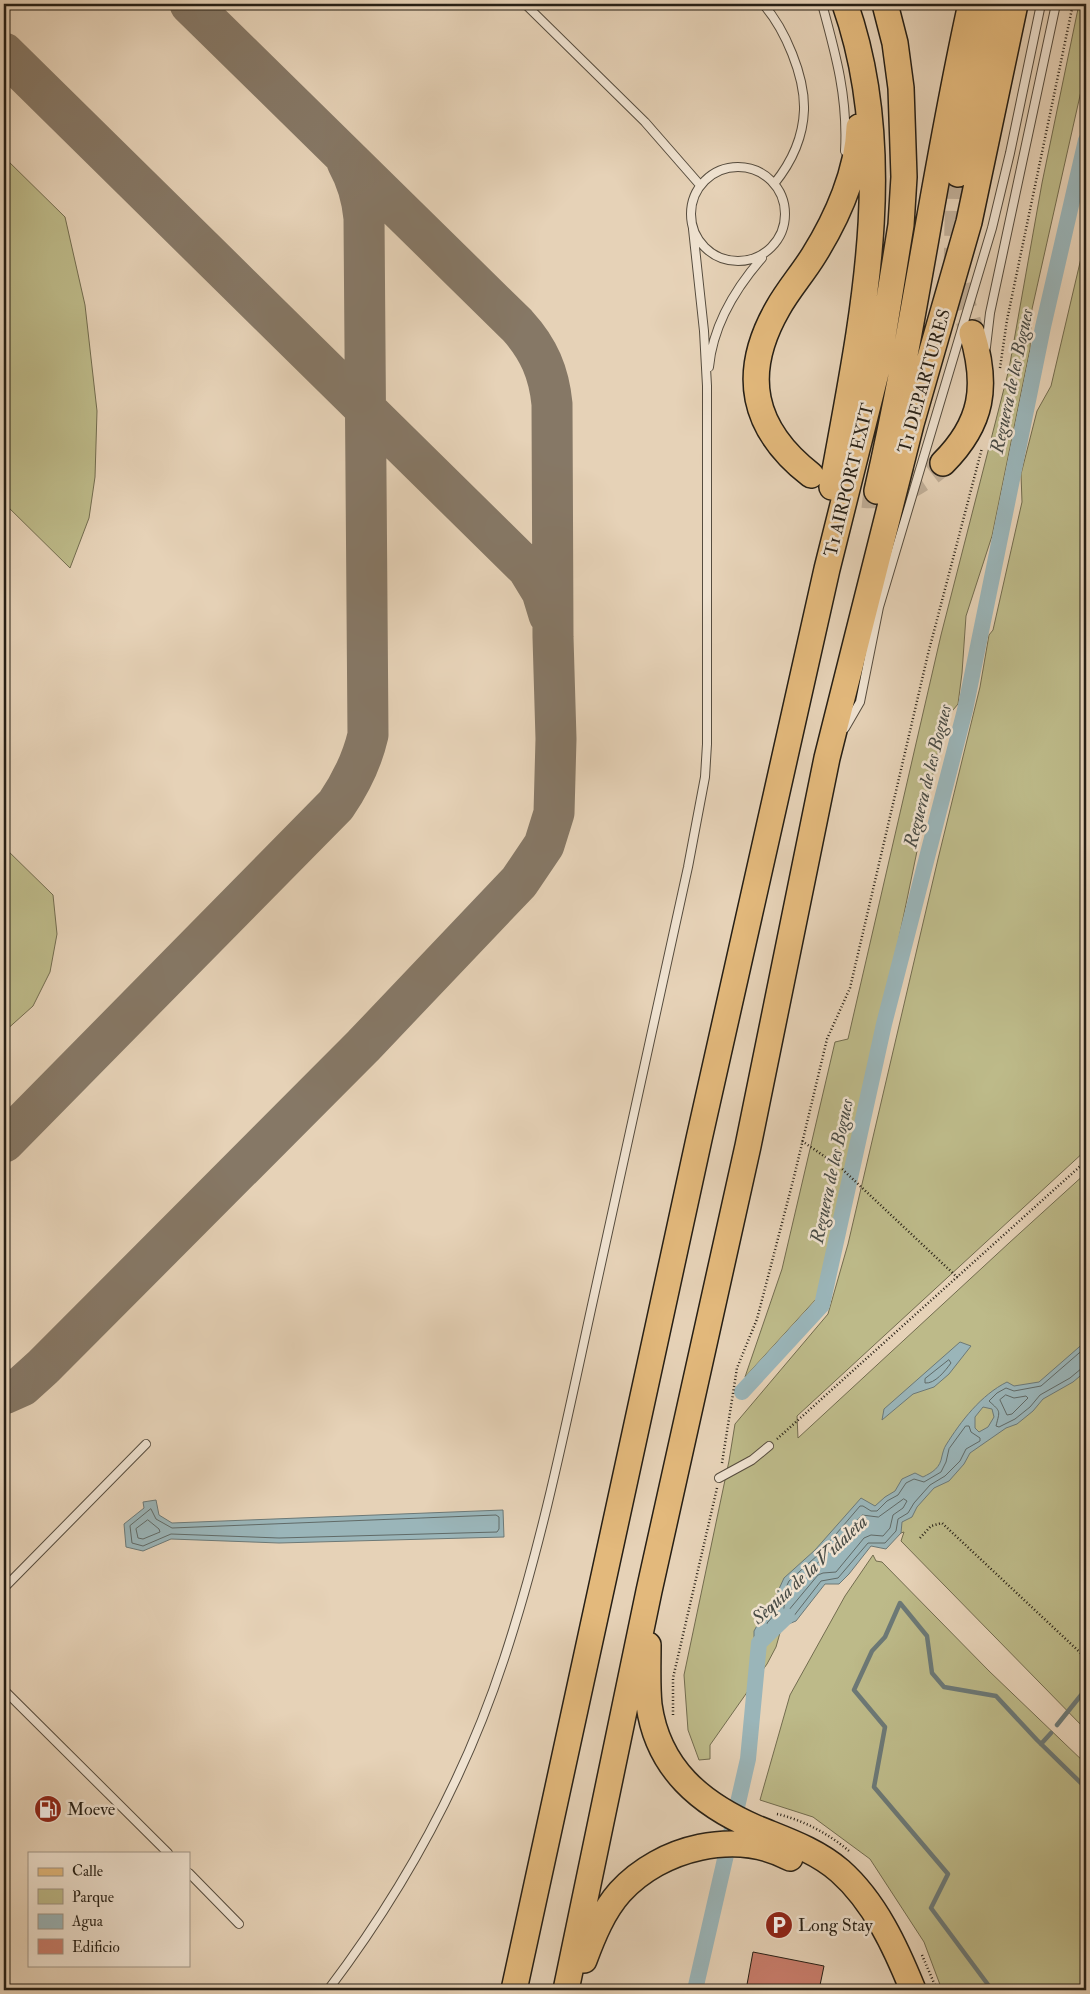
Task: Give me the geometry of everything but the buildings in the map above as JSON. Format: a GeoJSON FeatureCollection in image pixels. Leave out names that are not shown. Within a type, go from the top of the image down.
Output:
{"type":"FeatureCollection","features":[{"type":"Feature","properties":{"kind":"main road"},"geometry":{"type":"LineString","coordinates":[[810,475],[794,462],[780,446],[762,417],[757,393],[758,360],[768,326],[778,307],[815,255],[834,219],[854,166],[859,123],[859,100],[844,4]]}},
{"type":"Feature","properties":{"kind":"main road","name":"T1 AIRPORT EXIT"},"geometry":{"type":"LineString","coordinates":[[827,569],[828,508],[865,290],[872,218],[871,132],[867,91],[860,53],[844,4]]}},
{"type":"Feature","properties":{"kind":"main road","name":"T1 AIRPORT EXIT"},"geometry":{"type":"LineString","coordinates":[[827,569],[879,361],[901,225],[904,177],[901,88],[895,43],[885,4]]}},
{"type":"Feature","properties":{"kind":"main road"},"geometry":{"type":"LineString","coordinates":[[566,1990],[649,1591],[748,1146],[827,758],[835,659],[894,417],[953,82],[971,4]]}},
{"type":"Feature","properties":{"kind":"main road"},"geometry":{"type":"LineString","coordinates":[[958,174],[970,108],[994,4]]}},
{"type":"Feature","properties":{"kind":"main road","name":"T1 DEPARTURES"},"geometry":{"type":"LineString","coordinates":[[827,758],[911,424],[969,222],[1016,4]]}},
{"type":"Feature","properties":{"kind":"main road"},"geometry":{"type":"LineString","coordinates":[[943,463],[964,441],[971,428],[980,394],[981,371],[979,355],[972,333]]}},
{"type":"Feature","properties":{"kind":"main road"},"geometry":{"type":"LineString","coordinates":[[514,1990],[699,1139],[827,569]]}},
{"type":"Feature","properties":{"kind":"main road"},"geometry":{"type":"LineString","coordinates":[[649,1591],[649,1706],[660,1744],[677,1772],[696,1794],[758,1838],[808,1868],[828,1884],[847,1903],[862,1923],[879,1952],[897,1990]]}},
{"type":"Feature","properties":{"kind":"main road"},"geometry":{"type":"LineString","coordinates":[[573,1990],[590,1945],[606,1911],[621,1892],[656,1863],[699,1847],[758,1838],[798,1845],[840,1871],[875,1914],[892,1943],[913,1990]]}},
{"type":"Feature","properties":{"kind":"lane"},"geometry":{"type":"LineString","coordinates":[[525,4],[645,122],[700,185]]}},
{"type":"Feature","properties":{"kind":"lane"},"geometry":{"type":"LineString","coordinates":[[763,4],[779,25],[789,46],[796,67],[804,109],[802,128],[792,159],[774,184]]}},
{"type":"Feature","properties":{"kind":"lane"},"geometry":{"type":"LineString","coordinates":[[822,4],[840,72],[846,125],[844,194]]}},
{"type":"Feature","properties":{"kind":"lane"},"geometry":{"type":"LineString","coordinates":[[827,758],[860,702],[879,607],[992,228],[1010,153],[1041,4]]}},
{"type":"Feature","properties":{"kind":"lane"},"geometry":{"type":"LineString","coordinates":[[980,394],[990,312],[1056,4]]}},
{"type":"Feature","properties":{"kind":"lane"},"geometry":{"type":"LineString","coordinates":[[328,1990],[362,1943],[397,1889],[422,1846],[470,1748],[504,1659],[552,1487],[686,876],[705,777],[707,744],[707,386],[703,322],[691,215],[692,204],[700,185],[719,171],[732,167],[744,167],[757,171],[769,178],[774,184],[784,200],[786,212],[784,225],[781,236],[747,275],[722,317],[714,338],[707,386]]}},
{"type":"Feature","properties":{"kind":"lane"},"geometry":{"type":"LineString","coordinates":[[693,229],[698,241],[719,258],[742,262],[753,260],[765,254]]}},
{"type":"Feature","properties":{"kind":"lane"},"geometry":{"type":"LineString","coordinates":[[4,1588],[146,1444]]}},
{"type":"Feature","properties":{"kind":"lane"},"geometry":{"type":"LineString","coordinates":[[719,1478],[752,1460],[770,1446]]}},
{"type":"Feature","properties":{"kind":"lane"},"geometry":{"type":"LineString","coordinates":[[4,1690],[167,1852]]}},
{"type":"Feature","properties":{"kind":"lane"},"geometry":{"type":"LineString","coordinates":[[190,1874],[239,1924]]}},
{"type":"Feature","properties":{"kind":"path"},"geometry":{"type":"LineString","coordinates":[[999,376],[1009,311],[1073,4]]}},
{"type":"Feature","properties":{"kind":"path"},"geometry":{"type":"LineString","coordinates":[[674,1722],[673,1678],[719,1478],[737,1368],[757,1319],[827,1039],[850,988],[928,654],[984,442]]}},
{"type":"Feature","properties":{"kind":"path"},"geometry":{"type":"LineString","coordinates":[[802,1141],[840,1168],[958,1278]]}},
{"type":"Feature","properties":{"kind":"path"},"geometry":{"type":"LineString","coordinates":[[770,1446],[1086,1161]]}},
{"type":"Feature","properties":{"kind":"path"},"geometry":{"type":"LineString","coordinates":[[920,1538],[931,1526],[942,1523],[1086,1658]]}},
{"type":"Feature","properties":{"kind":"green space"},"geometry":{"type":"Polygon","coordinates":[[[1079,4],[1086,4],[1086,69],[1032,309],[1030,349],[992,536],[966,616],[958,704],[944,721],[894,962],[817,1298],[745,1377],[782,1269],[835,1042],[848,1039],[941,635],[1009,369],[1042,183],[1079,4]]]}},
{"type":"Feature","properties":{"kind":"green space"},"geometry":{"type":"Polygon","coordinates":[[[4,157],[65,217],[85,305],[97,411],[95,477],[89,518],[70,568],[4,503],[4,157]]]}},
{"type":"Feature","properties":{"kind":"green space"},"geometry":{"type":"Polygon","coordinates":[[[1086,237],[1086,1150],[797,1416],[798,1438],[1086,1173],[1086,1730],[901,1541],[904,1532],[901,1533],[864,1515],[796,1576],[776,1647],[767,1664],[710,1745],[710,1759],[699,1760],[688,1730],[684,1675],[735,1424],[828,1314],[848,1244],[980,687],[989,635],[993,630],[1022,502],[1021,474],[1037,411],[1051,386],[1086,237]]]}},
{"type":"Feature","properties":{"kind":"green space"},"geometry":{"type":"Polygon","coordinates":[[[4,847],[53,895],[57,934],[50,972],[33,1006],[4,1032],[4,847]]]}},
{"type":"Feature","properties":{"kind":"green space"},"geometry":{"type":"Polygon","coordinates":[[[873,1555],[876,1561],[882,1562],[989,1671],[1086,1764],[1086,1990],[942,1990],[924,1942],[870,1859],[813,1817],[760,1800],[790,1695],[845,1596],[873,1555]]]}},
{"type":"Feature","properties":{"kind":"water"},"geometry":{"type":"Polygon","coordinates":[[[1086,1341],[1086,1371],[1073,1382],[1043,1399],[1033,1411],[1017,1424],[1006,1428],[970,1453],[964,1464],[949,1481],[934,1488],[917,1507],[912,1517],[902,1522],[901,1533],[886,1549],[871,1546],[839,1584],[825,1584],[796,1621],[786,1625],[779,1631],[773,1631],[754,1640],[754,1631],[759,1622],[772,1611],[773,1602],[784,1578],[815,1550],[861,1498],[875,1506],[895,1491],[902,1479],[915,1473],[923,1477],[938,1467],[945,1446],[958,1427],[980,1401],[998,1387],[1007,1382],[1014,1386],[1039,1382],[1086,1341]],[[983,1407],[975,1417],[975,1428],[979,1432],[988,1427],[994,1417],[992,1409],[983,1407]]]}},
{"type":"Feature","properties":{"kind":"water"},"geometry":{"type":"Polygon","coordinates":[[[960,1342],[971,1346],[949,1374],[934,1387],[913,1394],[882,1420],[884,1409],[960,1342]]]}},
{"type":"Feature","properties":{"kind":"water"},"geometry":{"type":"Polygon","coordinates":[[[156,1500],[159,1515],[172,1523],[503,1510],[504,1537],[279,1543],[171,1539],[143,1551],[126,1547],[124,1524],[144,1508],[143,1502],[156,1500]]]}},
{"type":"Feature","properties":{"kind":"waterway","name":"Reguera de les Bogues"},"geometry":{"type":"LineString","coordinates":[[742,1392],[822,1305],[884,1024],[965,710],[1043,327],[1086,140]]}},
{"type":"Feature","properties":{"kind":"waterway"},"geometry":{"type":"LineString","coordinates":[[992,1990],[931,1908],[948,1874],[874,1787],[885,1727],[854,1690],[872,1651],[885,1637],[900,1603],[927,1636],[932,1673],[944,1687],[996,1696],[1086,1788]]}},
{"type":"Feature","properties":{"kind":"waterway","name":"Sèquia de la Vidaleta"},"geometry":{"type":"LineString","coordinates":[[695,1990],[748,1759],[759,1643],[787,1616]]}},
{"type":"Feature","properties":{"kind":"waterway"},"geometry":{"type":"LineString","coordinates":[[1057,1725],[1086,1689]]}},
{"type":"Feature","properties":{"kind":"waterway"},"geometry":{"type":"LineString","coordinates":[[1041,1744],[1051,1733]]}},
{"type":"Feature","properties":{"kind":"taxiway"},"geometry":{"type":"LineString","coordinates":[[4,1394],[22,1386],[43,1367],[363,1046],[519,882],[544,845],[554,813],[556,739],[553,637],[552,404],[551,393],[542,362],[525,334],[517,325],[190,4]]}},
{"type":"Feature","properties":{"kind":"taxiway"},"geometry":{"type":"LineString","coordinates":[[4,53],[528,569],[542,592],[549,615]]}},
{"type":"Feature","properties":{"kind":"taxiway"},"geometry":{"type":"LineString","coordinates":[[4,1142],[336,805],[351,780],[363,754],[368,735],[364,218],[354,175],[347,162]]}},
{"type":"Feature","properties":{"kind":"tunnel"},"geometry":{"type":"LineString","coordinates":[[958,174],[956,273],[972,333]]}},
{"type":"Feature","properties":{"kind":"tunnel"},"geometry":{"type":"LineString","coordinates":[[827,486],[860,495],[875,496],[889,494],[915,483],[943,463]]}},
{"type":"Feature","properties":{"kind":"place","name":"Moeve"},"geometry":{"type":"Point","coordinates":[48,1809]}},
{"type":"Feature","properties":{"kind":"place","name":"Long Stay"},"geometry":{"type":"Point","coordinates":[779,1925]}}]}
